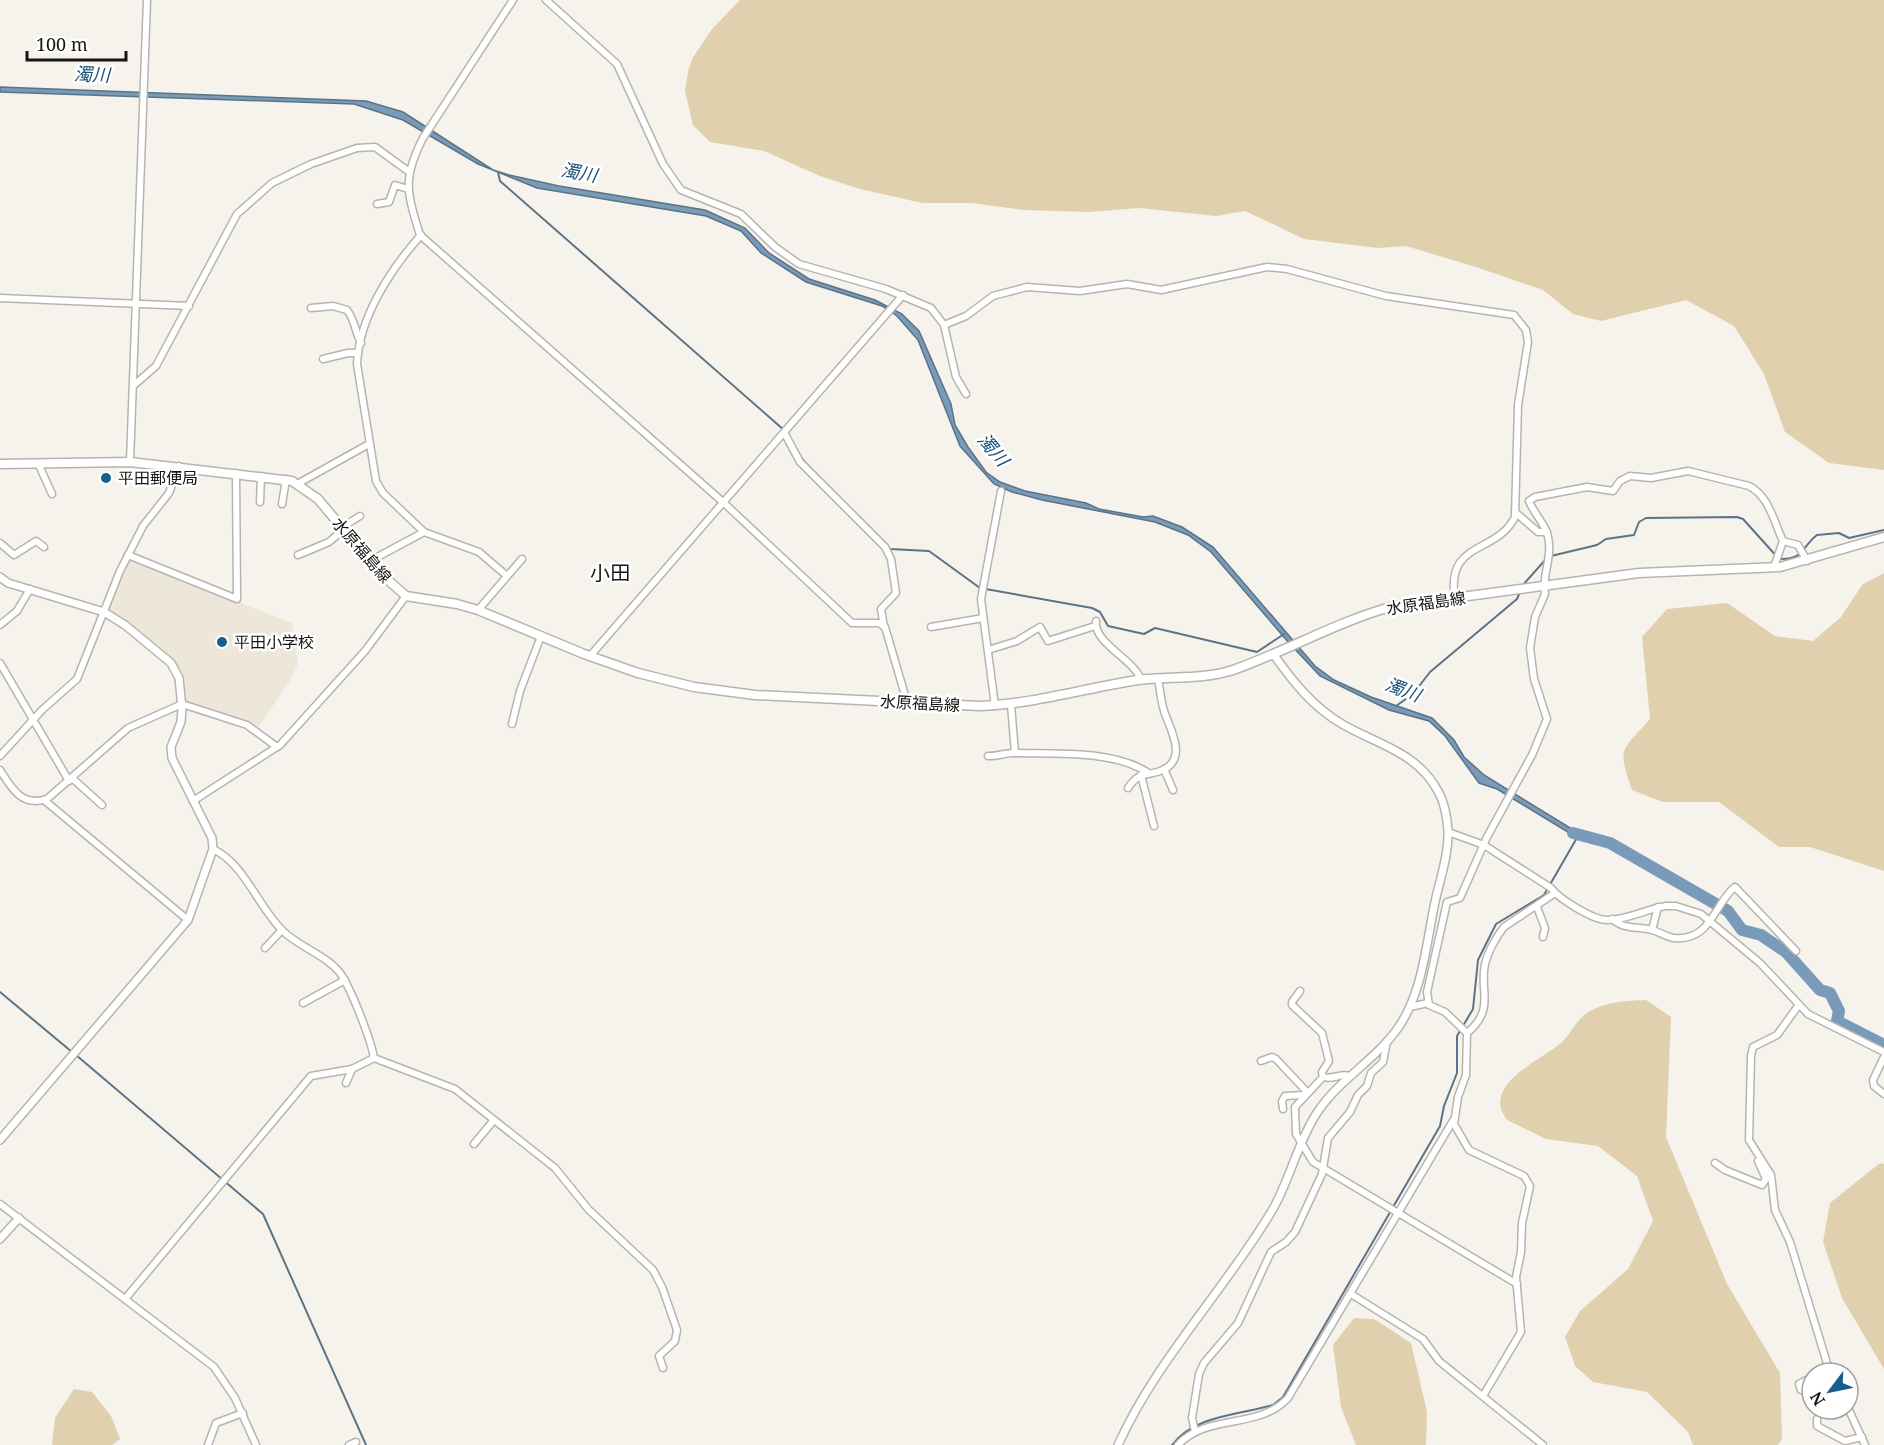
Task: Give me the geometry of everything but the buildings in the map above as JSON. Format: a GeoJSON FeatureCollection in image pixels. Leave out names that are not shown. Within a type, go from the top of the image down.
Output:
{"type":"FeatureCollection","features":[{"type":"Feature","properties":{"kind":"main road","name":"水原福島線"},"geometry":{"type":"LineString","coordinates":[[0,464],[130,462],[286,479],[299,483],[318,499],[370,561],[406,596],[449,602],[477,610],[638,673],[694,687],[755,695],[995,706],[1011,705],[1141,680],[1219,674],[1274,655],[1371,612],[1394,606],[1640,573],[1773,567],[1807,561],[1859,542],[1884,537]]}},
{"type":"Feature","properties":{"kind":"street"},"geometry":{"type":"LineString","coordinates":[[130,462],[147,0]]}},
{"type":"Feature","properties":{"kind":"street"},"geometry":{"type":"LineString","coordinates":[[513,0],[423,138],[408,171],[408,189],[421,236],[724,503],[852,623],[879,623],[885,627]]}},
{"type":"Feature","properties":{"kind":"street"},"geometry":{"type":"LineString","coordinates":[[546,0],[617,64],[663,164],[681,190],[741,214],[775,247],[799,264],[903,295],[931,308],[944,325],[956,377],[966,394]]}},
{"type":"Feature","properties":{"kind":"street"},"geometry":{"type":"LineString","coordinates":[[133,386],[154,369],[237,214],[282,176],[338,154],[370,147],[384,153],[408,171]]}},
{"type":"Feature","properties":{"kind":"street"},"geometry":{"type":"LineString","coordinates":[[377,204],[389,201],[394,186],[408,189]]}},
{"type":"Feature","properties":{"kind":"street"},"geometry":{"type":"LineString","coordinates":[[421,236],[385,281],[358,353],[357,364],[369,444],[379,488],[424,532],[479,552],[507,576]]}},
{"type":"Feature","properties":{"kind":"street"},"geometry":{"type":"LineString","coordinates":[[944,325],[966,316],[993,296],[1027,287],[1080,291],[1127,284],[1161,290],[1267,267],[1287,269],[1363,291],[1416,302],[1506,312],[1519,319],[1528,342],[1518,405],[1515,512],[1507,528],[1457,566],[1452,582],[1455,599]]}},
{"type":"Feature","properties":{"kind":"street"},"geometry":{"type":"LineString","coordinates":[[590,656],[903,295]]}},
{"type":"Feature","properties":{"kind":"street"},"geometry":{"type":"LineString","coordinates":[[0,298],[189,306]]}},
{"type":"Feature","properties":{"kind":"street"},"geometry":{"type":"LineString","coordinates":[[311,308],[333,306],[347,310],[353,319],[354,332],[360,344]]}},
{"type":"Feature","properties":{"kind":"street"},"geometry":{"type":"LineString","coordinates":[[322,359],[358,353]]}},
{"type":"Feature","properties":{"kind":"street"},"geometry":{"type":"LineString","coordinates":[[784,434],[800,462],[890,555],[896,593],[881,609],[907,702]]}},
{"type":"Feature","properties":{"kind":"street"},"geometry":{"type":"LineString","coordinates":[[299,483],[369,444]]}},
{"type":"Feature","properties":{"kind":"street"},"geometry":{"type":"LineString","coordinates":[[38,463],[52,494]]}},
{"type":"Feature","properties":{"kind":"street"},"geometry":{"type":"LineString","coordinates":[[0,756],[33,720],[77,679],[128,555],[143,526],[169,493],[179,466]]}},
{"type":"Feature","properties":{"kind":"street"},"geometry":{"type":"LineString","coordinates":[[1483,1396],[1521,1332],[1517,1284],[1522,1223],[1530,1186],[1518,1172],[1468,1150],[1454,1124],[1458,1096],[1466,1075],[1463,1030],[1445,1012],[1432,1008],[1428,1003],[1427,992],[1447,902],[1460,898],[1484,844],[1514,792],[1547,719],[1534,679],[1530,648],[1535,617],[1545,594],[1543,585],[1549,566],[1547,532],[1529,503],[1532,498],[1587,487],[1610,492],[1620,481],[1630,476],[1652,478],[1688,471],[1757,490],[1765,501],[1783,541],[1773,567]]}},
{"type":"Feature","properties":{"kind":"street"},"geometry":{"type":"LineString","coordinates":[[128,555],[237,599],[236,473]]}},
{"type":"Feature","properties":{"kind":"street"},"geometry":{"type":"LineString","coordinates":[[260,502],[261,476]]}},
{"type":"Feature","properties":{"kind":"street"},"geometry":{"type":"LineString","coordinates":[[282,504],[286,479]]}},
{"type":"Feature","properties":{"kind":"street"},"geometry":{"type":"LineString","coordinates":[[995,706],[981,599],[1001,491]]}},
{"type":"Feature","properties":{"kind":"street"},"geometry":{"type":"LineString","coordinates":[[1515,512],[1538,532],[1547,532]]}},
{"type":"Feature","properties":{"kind":"street"},"geometry":{"type":"LineString","coordinates":[[298,555],[329,542],[360,516]]}},
{"type":"Feature","properties":{"kind":"street"},"geometry":{"type":"LineString","coordinates":[[370,561],[424,532]]}},
{"type":"Feature","properties":{"kind":"street"},"geometry":{"type":"LineString","coordinates":[[0,543],[14,555],[36,541],[44,547]]}},
{"type":"Feature","properties":{"kind":"street"},"geometry":{"type":"LineString","coordinates":[[1783,541],[1798,545],[1807,561]]}},
{"type":"Feature","properties":{"kind":"street"},"geometry":{"type":"LineString","coordinates":[[477,610],[522,559]]}},
{"type":"Feature","properties":{"kind":"street"},"geometry":{"type":"LineString","coordinates":[[0,577],[8,583],[104,612],[171,663],[179,678],[182,704],[181,722],[171,747],[172,758],[212,838],[213,849],[188,920],[0,1140]]}},
{"type":"Feature","properties":{"kind":"street"},"geometry":{"type":"LineString","coordinates":[[0,625],[17,611],[30,589]]}},
{"type":"Feature","properties":{"kind":"street"},"geometry":{"type":"LineString","coordinates":[[193,801],[277,747],[365,651],[406,596]]}},
{"type":"Feature","properties":{"kind":"street"},"geometry":{"type":"LineString","coordinates":[[931,627],[983,618]]}},
{"type":"Feature","properties":{"kind":"street"},"geometry":{"type":"LineString","coordinates":[[988,650],[1017,641],[1041,627],[1047,641],[1095,624],[1103,640],[1124,658],[1141,680]]}},
{"type":"Feature","properties":{"kind":"street"},"geometry":{"type":"LineString","coordinates":[[512,724],[520,691],[541,636]]}},
{"type":"Feature","properties":{"kind":"street"},"geometry":{"type":"LineString","coordinates":[[1118,1445],[1146,1391],[1272,1210],[1316,1114],[1350,1076],[1387,1041],[1410,1007],[1420,976],[1448,832],[1440,794],[1416,762],[1402,752],[1342,724],[1324,711],[1296,686],[1274,655]]}},
{"type":"Feature","properties":{"kind":"street"},"geometry":{"type":"LineString","coordinates":[[0,663],[70,779],[102,805]]}},
{"type":"Feature","properties":{"kind":"street"},"geometry":{"type":"LineString","coordinates":[[1128,788],[1144,774],[1164,769],[1174,758],[1176,741],[1164,711],[1158,679]]}},
{"type":"Feature","properties":{"kind":"street"},"geometry":{"type":"LineString","coordinates":[[0,770],[21,798],[44,800],[128,728],[182,704],[247,725],[277,747]]}},
{"type":"Feature","properties":{"kind":"street"},"geometry":{"type":"LineString","coordinates":[[1011,705],[1015,753]]}},
{"type":"Feature","properties":{"kind":"street"},"geometry":{"type":"LineString","coordinates":[[988,756],[1015,753],[1032,755],[1071,753],[1136,765],[1144,774],[1154,826]]}},
{"type":"Feature","properties":{"kind":"street"},"geometry":{"type":"LineString","coordinates":[[1164,769],[1173,790]]}},
{"type":"Feature","properties":{"kind":"street"},"geometry":{"type":"LineString","coordinates":[[44,800],[188,920]]}},
{"type":"Feature","properties":{"kind":"street"},"geometry":{"type":"LineString","coordinates":[[1448,832],[1484,844],[1551,888],[1571,904],[1602,920],[1658,908],[1676,906],[1688,909],[1711,923],[1760,963],[1808,1014],[1884,1054],[1873,1080],[1874,1086],[1884,1094]]}},
{"type":"Feature","properties":{"kind":"street"},"geometry":{"type":"LineString","coordinates":[[213,849],[231,861],[282,930],[328,963],[345,980],[372,1045],[374,1058]]}},
{"type":"Feature","properties":{"kind":"street"},"geometry":{"type":"LineString","coordinates":[[1612,919],[1624,926],[1652,930],[1668,937],[1682,938],[1711,923],[1735,887],[1796,951]]}},
{"type":"Feature","properties":{"kind":"street"},"geometry":{"type":"LineString","coordinates":[[1463,1030],[1475,1026],[1485,1003],[1485,965],[1497,935],[1503,927],[1537,907],[1551,888]]}},
{"type":"Feature","properties":{"kind":"street"},"geometry":{"type":"LineString","coordinates":[[1537,907],[1545,928],[1543,937]]}},
{"type":"Feature","properties":{"kind":"street"},"geometry":{"type":"LineString","coordinates":[[1652,930],[1658,908]]}},
{"type":"Feature","properties":{"kind":"street"},"geometry":{"type":"LineString","coordinates":[[265,948],[282,930]]}},
{"type":"Feature","properties":{"kind":"street"},"geometry":{"type":"LineString","coordinates":[[303,1003],[345,980]]}},
{"type":"Feature","properties":{"kind":"street"},"geometry":{"type":"LineString","coordinates":[[1300,991],[1292,1005],[1318,1027],[1329,1056],[1323,1077],[1295,1107],[1296,1134],[1313,1162],[1517,1284]]}},
{"type":"Feature","properties":{"kind":"street"},"geometry":{"type":"LineString","coordinates":[[1410,1007],[1428,1003]]}},
{"type":"Feature","properties":{"kind":"street"},"geometry":{"type":"LineString","coordinates":[[1715,1163],[1725,1170],[1762,1185],[1766,1179],[1749,1140],[1751,1056],[1758,1043],[1778,1035],[1798,1006]]}},
{"type":"Feature","properties":{"kind":"street"},"geometry":{"type":"LineString","coordinates":[[1178,1445],[1193,1427],[1199,1374],[1204,1363],[1238,1323],[1271,1252],[1287,1242],[1295,1232],[1323,1168],[1328,1138],[1350,1112],[1358,1095],[1367,1086],[1371,1073],[1383,1062],[1387,1041]]}},
{"type":"Feature","properties":{"kind":"street"},"geometry":{"type":"LineString","coordinates":[[1261,1061],[1272,1057],[1276,1059],[1305,1094]]}},
{"type":"Feature","properties":{"kind":"street"},"geometry":{"type":"LineString","coordinates":[[125,1299],[311,1076],[352,1069],[374,1058],[455,1089],[541,1154],[589,1210],[653,1270],[663,1287],[677,1330],[675,1341],[659,1356],[663,1368]]}},
{"type":"Feature","properties":{"kind":"street"},"geometry":{"type":"LineString","coordinates":[[346,1083],[352,1069]]}},
{"type":"Feature","properties":{"kind":"street"},"geometry":{"type":"LineString","coordinates":[[1323,1077],[1331,1078],[1343,1073],[1350,1076]]}},
{"type":"Feature","properties":{"kind":"street"},"geometry":{"type":"LineString","coordinates":[[1283,1109],[1282,1101],[1285,1096],[1305,1094]]}},
{"type":"Feature","properties":{"kind":"street"},"geometry":{"type":"LineString","coordinates":[[1193,1427],[1262,1414],[1284,1402],[1351,1294],[1394,1209],[1454,1118]]}},
{"type":"Feature","properties":{"kind":"street"},"geometry":{"type":"LineString","coordinates":[[474,1144],[494,1120]]}},
{"type":"Feature","properties":{"kind":"street"},"geometry":{"type":"LineString","coordinates":[[1757,1155],[1772,1175],[1774,1206],[1790,1242],[1826,1361]]}},
{"type":"Feature","properties":{"kind":"street"},"geometry":{"type":"LineString","coordinates":[[0,1204],[214,1367],[221,1374],[243,1413],[256,1445]]}},
{"type":"Feature","properties":{"kind":"street"},"geometry":{"type":"LineString","coordinates":[[0,1239],[19,1218]]}},
{"type":"Feature","properties":{"kind":"street"},"geometry":{"type":"LineString","coordinates":[[1351,1294],[1423,1339],[1434,1356],[1543,1445]]}},
{"type":"Feature","properties":{"kind":"street"},"geometry":{"type":"LineString","coordinates":[[1800,1383],[1800,1390]]}},
{"type":"Feature","properties":{"kind":"street"},"geometry":{"type":"LineString","coordinates":[[208,1445],[216,1423],[243,1413]]}},
{"type":"Feature","properties":{"kind":"street"},"geometry":{"type":"LineString","coordinates":[[1817,1421],[1817,1426],[1845,1441],[1862,1437]]}},
{"type":"Feature","properties":{"kind":"street"},"geometry":{"type":"LineString","coordinates":[[1854,1421],[1865,1445]]}},
{"type":"Feature","properties":{"kind":"shaded area"},"geometry":{"type":"Polygon","coordinates":[[[740,0],[1884,0],[1884,470],[1829,463],[1785,432],[1764,374],[1734,326],[1686,300],[1601,321],[1573,314],[1543,290],[1479,268],[1406,246],[1378,248],[1304,239],[1245,211],[1216,216],[1139,208],[1089,212],[1023,210],[972,203],[922,203],[860,189],[820,176],[764,151],[710,142],[693,125],[685,91],[688,72],[692,59],[712,29],[740,0]]]}},
{"type":"Feature","properties":{"kind":"shaded area","name":"平田小学校"},"geometry":{"type":"Polygon","coordinates":[[[129,559],[292,623],[298,664],[290,681],[257,729],[185,702],[182,676],[173,662],[108,610],[129,559]]]}},
{"type":"Feature","properties":{"kind":"shaded area"},"geometry":{"type":"Polygon","coordinates":[[[1884,573],[1884,871],[1810,847],[1779,847],[1719,802],[1663,802],[1632,790],[1624,765],[1624,751],[1650,719],[1642,637],[1667,609],[1727,603],[1775,636],[1813,641],[1841,617],[1862,585],[1884,573]]]}},
{"type":"Feature","properties":{"kind":"shaded area"},"geometry":{"type":"Polygon","coordinates":[[[1646,1000],[1671,1017],[1666,1137],[1727,1284],[1780,1373],[1782,1439],[1778,1445],[1693,1445],[1688,1432],[1647,1392],[1593,1382],[1575,1366],[1565,1337],[1580,1311],[1628,1269],[1653,1221],[1637,1176],[1598,1146],[1546,1139],[1507,1120],[1501,1107],[1501,1096],[1516,1075],[1561,1043],[1587,1013],[1612,1003],[1646,1000]]]}},
{"type":"Feature","properties":{"kind":"shaded area"},"geometry":{"type":"Polygon","coordinates":[[[1880,1163],[1884,1164],[1884,1369],[1842,1298],[1823,1242],[1830,1203],[1880,1163]]]}},
{"type":"Feature","properties":{"kind":"shaded area"},"geometry":{"type":"Polygon","coordinates":[[[1354,1318],[1374,1319],[1411,1343],[1427,1412],[1426,1445],[1356,1445],[1341,1407],[1333,1345],[1354,1318]]]}},
{"type":"Feature","properties":{"kind":"shaded area"},"geometry":{"type":"Polygon","coordinates":[[[74,1389],[92,1392],[111,1416],[120,1439],[112,1445],[52,1445],[55,1418],[74,1389]]]}},
{"type":"Feature","properties":{"kind":"water","name":"濁川"},"geometry":{"type":"Polygon","coordinates":[[[0,87],[366,101],[403,112],[493,170],[559,186],[705,210],[745,228],[769,253],[809,279],[875,300],[902,314],[919,331],[951,404],[955,425],[986,472],[1000,482],[1025,491],[1086,503],[1099,509],[1143,517],[1153,516],[1182,527],[1213,547],[1315,666],[1334,680],[1371,697],[1432,718],[1454,740],[1464,757],[1484,775],[1588,839],[1576,837],[1497,789],[1479,783],[1445,736],[1429,721],[1389,710],[1320,676],[1211,552],[1188,535],[1155,522],[1042,500],[1012,492],[994,484],[960,446],[918,340],[897,316],[882,306],[806,282],[761,253],[741,231],[706,216],[537,188],[478,164],[403,120],[354,104],[0,92],[0,87]]]}},
{"type":"Feature","properties":{"kind":"waterway"},"geometry":{"type":"LineString","coordinates":[[498,172],[500,181],[784,430]]}},
{"type":"Feature","properties":{"kind":"waterway"},"geometry":{"type":"LineString","coordinates":[[791,440],[803,460],[818,476]]}},
{"type":"Feature","properties":{"kind":"waterway"},"geometry":{"type":"LineString","coordinates":[[1551,556],[1597,545],[1606,539],[1634,535],[1639,522],[1646,518],[1737,517],[1743,519],[1779,559],[1798,555],[1817,535],[1839,533],[1849,538],[1884,530]]}},
{"type":"Feature","properties":{"kind":"waterway"},"geometry":{"type":"LineString","coordinates":[[887,546],[890,549],[929,551],[980,588],[1092,608],[1100,612],[1108,626],[1144,634],[1155,628],[1257,652],[1284,634]]}},
{"type":"Feature","properties":{"kind":"waterway"},"geometry":{"type":"LineString","coordinates":[[1522,586],[1546,559]]}},
{"type":"Feature","properties":{"kind":"waterway"},"geometry":{"type":"LineString","coordinates":[[1396,706],[1413,694],[1430,672],[1517,599],[1520,592]]}},
{"type":"Feature","properties":{"kind":"waterway","name":"濁川"},"geometry":{"type":"LineString","coordinates":[[1573,833],[1610,843],[1728,911],[1742,930],[1761,935],[1786,952],[1820,990],[1830,993],[1839,1011],[1837,1021],[1884,1045]]}},
{"type":"Feature","properties":{"kind":"waterway"},"geometry":{"type":"LineString","coordinates":[[1172,1445],[1182,1435],[1205,1422],[1273,1405],[1283,1397],[1440,1126],[1444,1106],[1457,1073],[1457,1036],[1473,1009],[1478,960],[1496,924],[1544,895],[1578,836]]}},
{"type":"Feature","properties":{"kind":"waterway"},"geometry":{"type":"LineString","coordinates":[[0,992],[72,1052]]}},
{"type":"Feature","properties":{"kind":"waterway"},"geometry":{"type":"LineString","coordinates":[[76,1055],[263,1214],[366,1445]]}},
{"type":"Feature","properties":{"kind":"place","name":"平田郵便局"},"geometry":{"type":"Point","coordinates":[106,478]}},
{"type":"Feature","properties":{"kind":"place","name":"平田小学校"},"geometry":{"type":"Point","coordinates":[222,642]}},
{"type":"Feature","properties":{"kind":"district","name":"小田"},"geometry":{"type":"Point","coordinates":[610,573]}}]}
